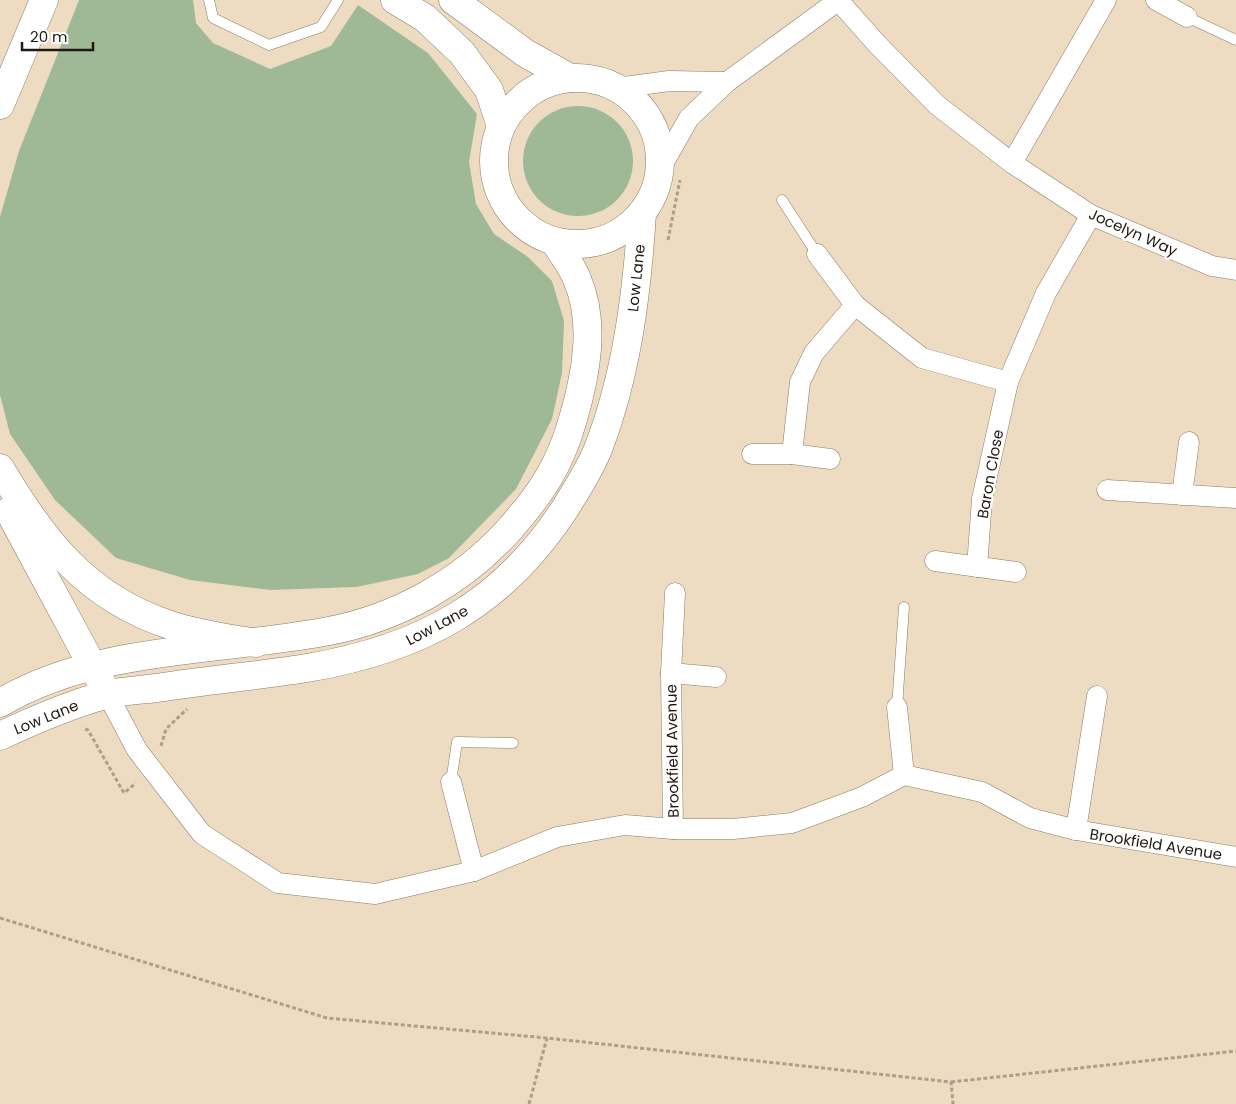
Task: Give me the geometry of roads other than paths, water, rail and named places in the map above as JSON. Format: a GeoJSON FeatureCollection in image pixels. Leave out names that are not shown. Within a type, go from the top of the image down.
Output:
{"type":"FeatureCollection","features":[{"type":"Feature","properties":{"kind":"main road"},"geometry":{"type":"LineString","coordinates":[[0,106],[44,0]]}},
{"type":"Feature","properties":{"kind":"main road"},"geometry":{"type":"LineString","coordinates":[[395,0],[425,18],[462,53],[489,90],[501,126]]}},
{"type":"Feature","properties":{"kind":"main road"},"geometry":{"type":"LineString","coordinates":[[453,0],[525,53],[570,78]]}},
{"type":"Feature","properties":{"kind":"main road"},"geometry":{"type":"LineString","coordinates":[[570,78],[594,80],[617,88],[642,109],[657,137],[671,172],[654,193],[642,213],[624,230],[602,241],[579,245],[555,242],[528,230],[508,209],[496,182],[494,154],[501,126],[518,102],[542,86],[570,78]]}},
{"type":"Feature","properties":{"kind":"main road","name":"Low Lane"},"geometry":{"type":"LineString","coordinates":[[0,736],[67,706],[108,695],[306,668],[351,660],[392,648],[460,616],[492,592],[523,564],[550,532],[575,492],[597,451],[614,403],[629,337],[639,257],[642,213]]}},
{"type":"Feature","properties":{"kind":"main road","name":"Low Lane"},"geometry":{"type":"LineString","coordinates":[[0,704],[51,680],[94,667],[147,656],[330,631],[370,620],[432,592],[466,570],[497,543],[523,514],[550,478],[568,439],[580,394],[587,345],[587,309],[577,278],[555,242]]}},
{"type":"Feature","properties":{"kind":"main road"},"geometry":{"type":"LineString","coordinates":[[0,468],[40,528],[64,558],[88,582],[113,600],[170,625],[256,642]]}},
{"type":"Feature","properties":{"kind":"main road"},"geometry":{"type":"LineString","coordinates":[[0,494],[108,695]]}},
{"type":"Feature","properties":{"kind":"street"},"geometry":{"type":"LineString","coordinates":[[671,172],[689,118],[727,82],[838,0]]}},
{"type":"Feature","properties":{"kind":"street","name":"Jocelyn Way"},"geometry":{"type":"LineString","coordinates":[[838,0],[876,44],[937,105],[1012,163],[1091,215],[1212,266],[1236,270]]}},
{"type":"Feature","properties":{"kind":"street"},"geometry":{"type":"LineString","coordinates":[[1012,163],[1106,0]]}},
{"type":"Feature","properties":{"kind":"street"},"geometry":{"type":"LineString","coordinates":[[1156,0],[1187,17]]}},
{"type":"Feature","properties":{"kind":"street"},"geometry":{"type":"LineString","coordinates":[[617,88],[669,81],[727,82]]}},
{"type":"Feature","properties":{"kind":"street","name":"Baron Close"},"geometry":{"type":"LineString","coordinates":[[977,567],[982,499],[1008,382],[1046,293],[1091,215]]}},
{"type":"Feature","properties":{"kind":"street"},"geometry":{"type":"LineString","coordinates":[[817,254],[855,305],[922,358],[1008,382]]}},
{"type":"Feature","properties":{"kind":"street"},"geometry":{"type":"LineString","coordinates":[[792,454],[800,382],[814,353],[855,305]]}},
{"type":"Feature","properties":{"kind":"street"},"geometry":{"type":"LineString","coordinates":[[1182,495],[1189,442]]}},
{"type":"Feature","properties":{"kind":"street"},"geometry":{"type":"LineString","coordinates":[[752,454],[792,454],[830,460]]}},
{"type":"Feature","properties":{"kind":"street"},"geometry":{"type":"LineString","coordinates":[[1107,490],[1236,498]]}},
{"type":"Feature","properties":{"kind":"street"},"geometry":{"type":"LineString","coordinates":[[935,561],[1016,572]]}},
{"type":"Feature","properties":{"kind":"street","name":"Brookfield Avenue"},"geometry":{"type":"LineString","coordinates":[[673,829],[671,673],[675,593]]}},
{"type":"Feature","properties":{"kind":"street","name":"Brookfield Avenue"},"geometry":{"type":"LineString","coordinates":[[671,673],[716,677]]}},
{"type":"Feature","properties":{"kind":"street","name":"Brookfield Avenue"},"geometry":{"type":"LineString","coordinates":[[108,695],[137,750],[202,834],[278,883],[375,894],[474,871],[557,837],[625,825],[673,829],[732,829],[792,823],[862,797],[904,775],[982,792],[1030,818],[1076,830],[1236,857]]}},
{"type":"Feature","properties":{"kind":"street","name":"Brookfield Avenue"},"geometry":{"type":"LineString","coordinates":[[1076,830],[1097,696]]}},
{"type":"Feature","properties":{"kind":"street"},"geometry":{"type":"LineString","coordinates":[[898,707],[904,775]]}},
{"type":"Feature","properties":{"kind":"street"},"geometry":{"type":"LineString","coordinates":[[450,782],[474,871]]}},
{"type":"Feature","properties":{"kind":"lane"},"geometry":{"type":"LineString","coordinates":[[209,0],[214,18],[269,45],[321,27],[338,0]]}},
{"type":"Feature","properties":{"kind":"lane"},"geometry":{"type":"LineString","coordinates":[[1187,17],[1236,40]]}},
{"type":"Feature","properties":{"kind":"lane"},"geometry":{"type":"LineString","coordinates":[[782,200],[817,254]]}},
{"type":"Feature","properties":{"kind":"lane"},"geometry":{"type":"LineString","coordinates":[[898,707],[904,607]]}},
{"type":"Feature","properties":{"kind":"lane"},"geometry":{"type":"LineString","coordinates":[[450,782],[457,742],[513,743]]}}]}
